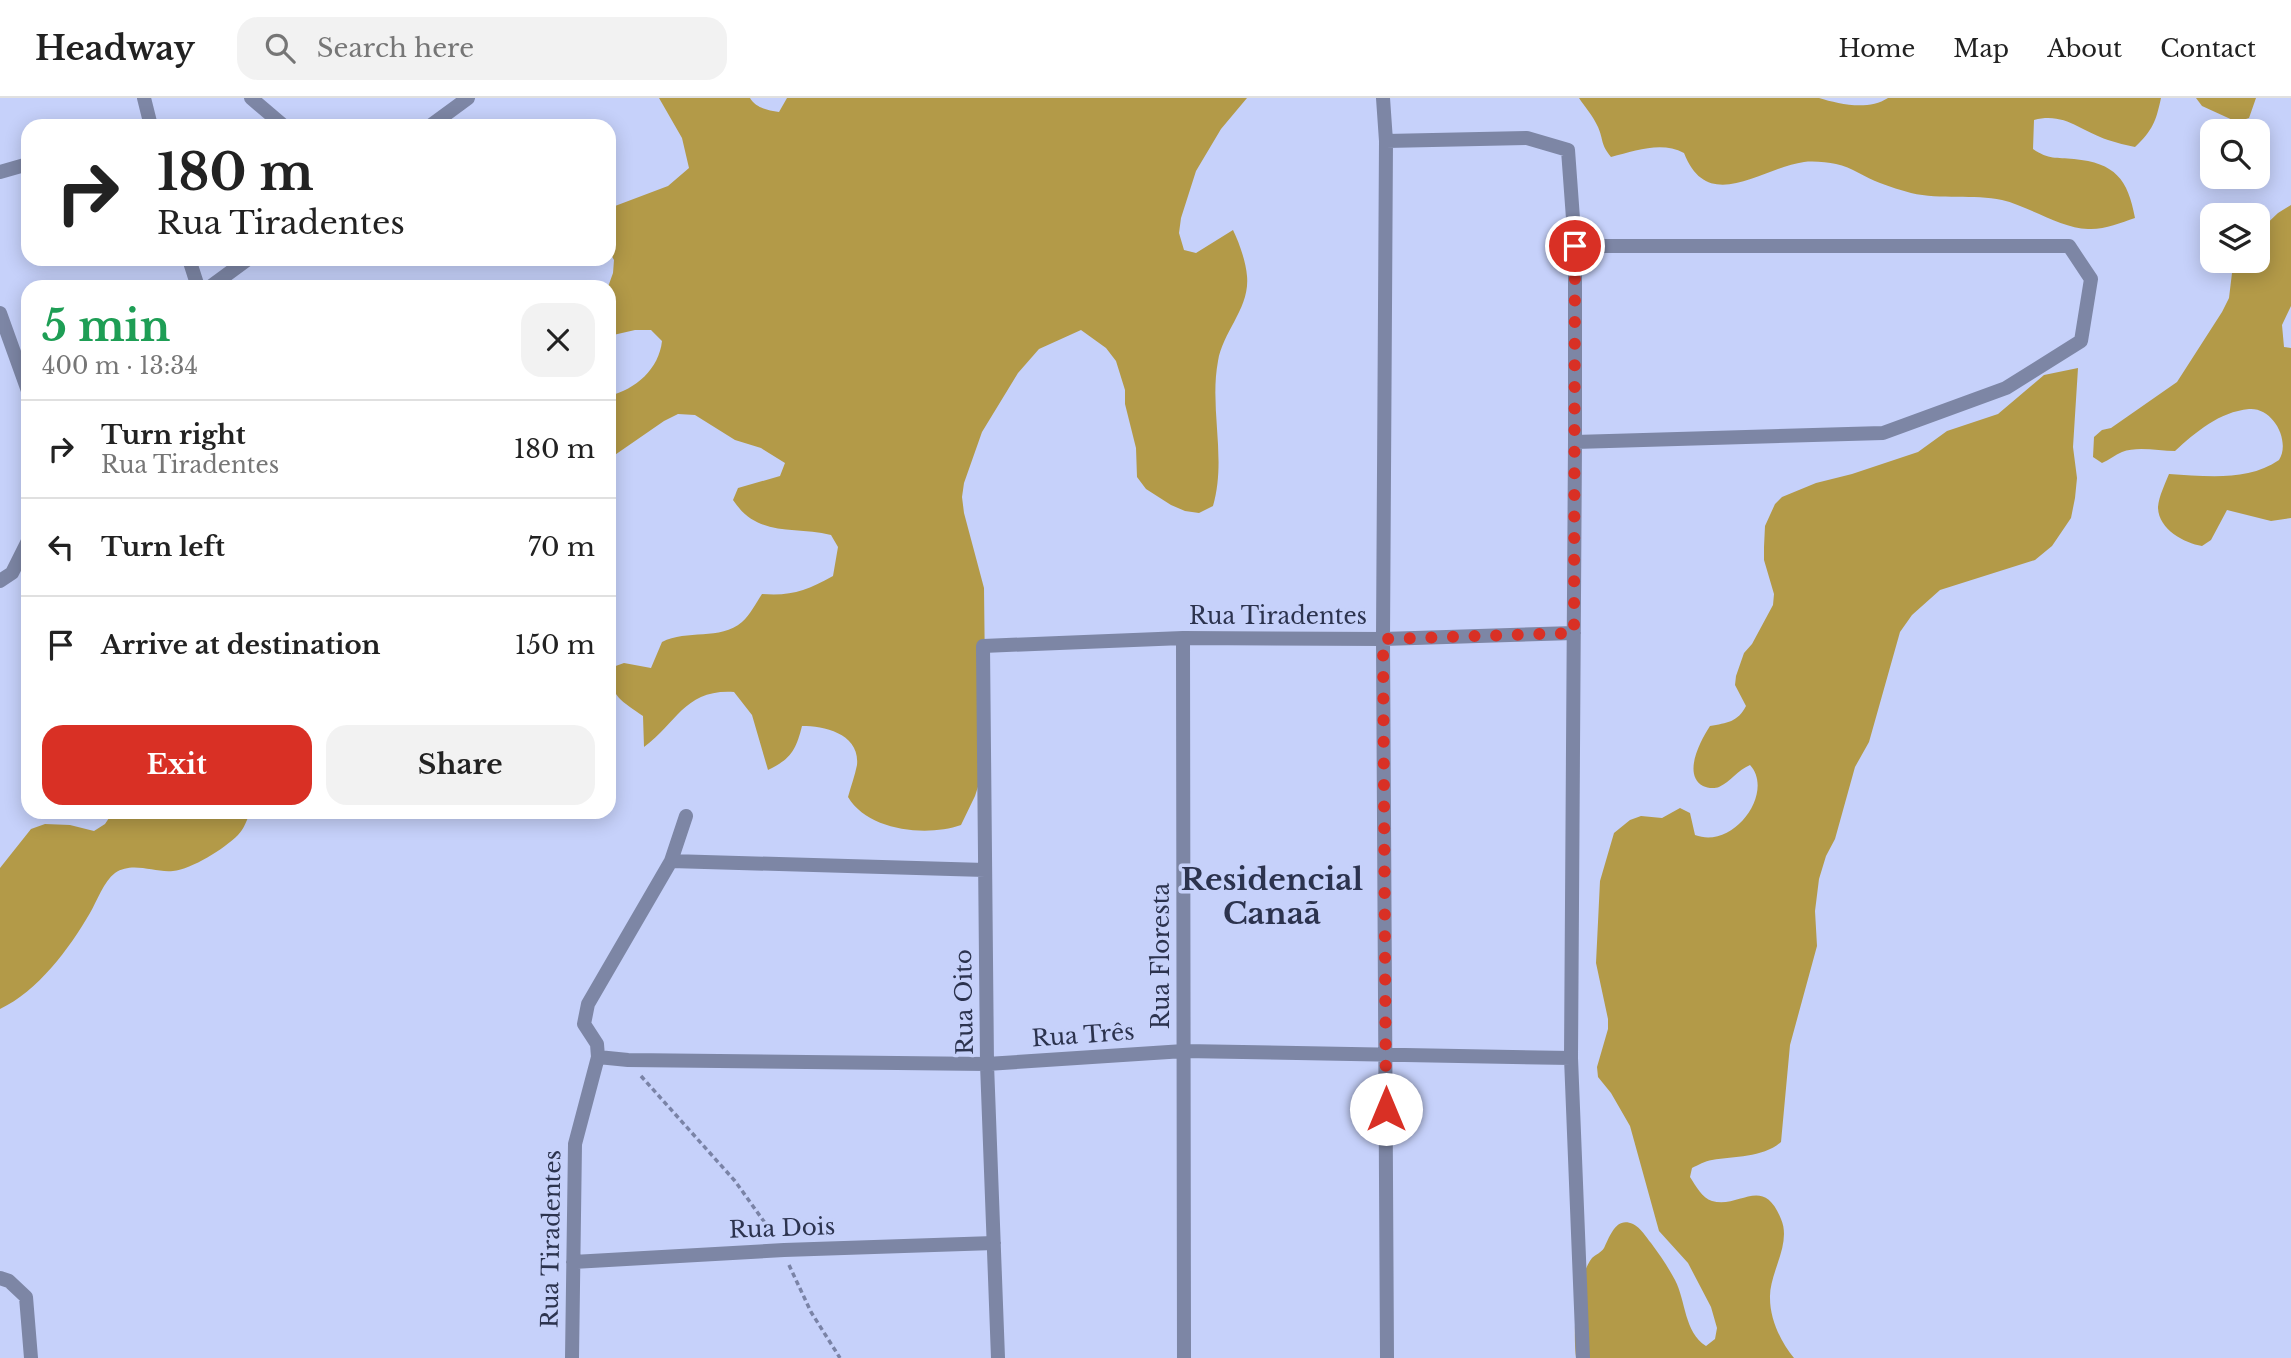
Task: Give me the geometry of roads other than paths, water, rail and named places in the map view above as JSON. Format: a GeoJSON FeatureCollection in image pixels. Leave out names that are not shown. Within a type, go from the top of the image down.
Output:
{"type":"FeatureCollection","features":[{"type":"Feature","properties":{"kind":"street"},"geometry":{"type":"LineString","coordinates":[[144,98],[149,119]]}},
{"type":"Feature","properties":{"kind":"street"},"geometry":{"type":"LineString","coordinates":[[251,98],[276,119]]}},
{"type":"Feature","properties":{"kind":"street"},"geometry":{"type":"LineString","coordinates":[[440,119],[468,98]]}},
{"type":"Feature","properties":{"kind":"street"},"geometry":{"type":"LineString","coordinates":[[1383,98],[1386,141],[1383,639],[1387,1358]]}},
{"type":"Feature","properties":{"kind":"street"},"geometry":{"type":"LineString","coordinates":[[1386,141],[1527,138],[1568,150],[1575,246],[1576,442],[1571,1058],[1583,1358]]}},
{"type":"Feature","properties":{"kind":"street"},"geometry":{"type":"LineString","coordinates":[[0,172],[21,166]]}},
{"type":"Feature","properties":{"kind":"street"},"geometry":{"type":"LineString","coordinates":[[1575,246],[2069,246],[2091,279],[2081,341],[2006,388],[1882,433],[1576,442]]}},
{"type":"Feature","properties":{"kind":"street"},"geometry":{"type":"LineString","coordinates":[[220,280],[238,266]]}},
{"type":"Feature","properties":{"kind":"street"},"geometry":{"type":"LineString","coordinates":[[0,313],[21,372]]}},
{"type":"Feature","properties":{"kind":"street"},"geometry":{"type":"LineString","coordinates":[[0,581],[12,573],[21,555]]}},
{"type":"Feature","properties":{"kind":"street","name":"Rua Tiradentes"},"geometry":{"type":"LineString","coordinates":[[983,646],[1183,638],[1383,639],[1574,633]]}},
{"type":"Feature","properties":{"kind":"street","name":"Rua Floresta"},"geometry":{"type":"LineString","coordinates":[[1183,638],[1184,1358]]}},
{"type":"Feature","properties":{"kind":"street","name":"Rua Oito"},"geometry":{"type":"LineString","coordinates":[[983,646],[987,1064],[998,1358]]}},
{"type":"Feature","properties":{"kind":"street"},"geometry":{"type":"LineString","coordinates":[[598,1057],[597,1044],[584,1024],[588,1004],[671,861],[686,816]]}},
{"type":"Feature","properties":{"kind":"street"},"geometry":{"type":"LineString","coordinates":[[671,861],[985,870]]}},
{"type":"Feature","properties":{"kind":"street","name":"Rua Três"},"geometry":{"type":"LineString","coordinates":[[598,1057],[628,1060],[987,1064],[1184,1051],[1571,1058]]}},
{"type":"Feature","properties":{"kind":"street","name":"Rua Tiradentes"},"geometry":{"type":"LineString","coordinates":[[572,1358],[575,1144],[598,1057]]}},
{"type":"Feature","properties":{"kind":"street","name":"Rua Dois"},"geometry":{"type":"LineString","coordinates":[[573,1262],[784,1250],[994,1243]]}},
{"type":"Feature","properties":{"kind":"street"},"geometry":{"type":"LineString","coordinates":[[0,1278],[9,1281],[26,1297],[31,1358]]}},
{"type":"Feature","properties":{"kind":"district","name":"Residencial Canaã"},"geometry":{"type":"Point","coordinates":[1272,896]}}]}
